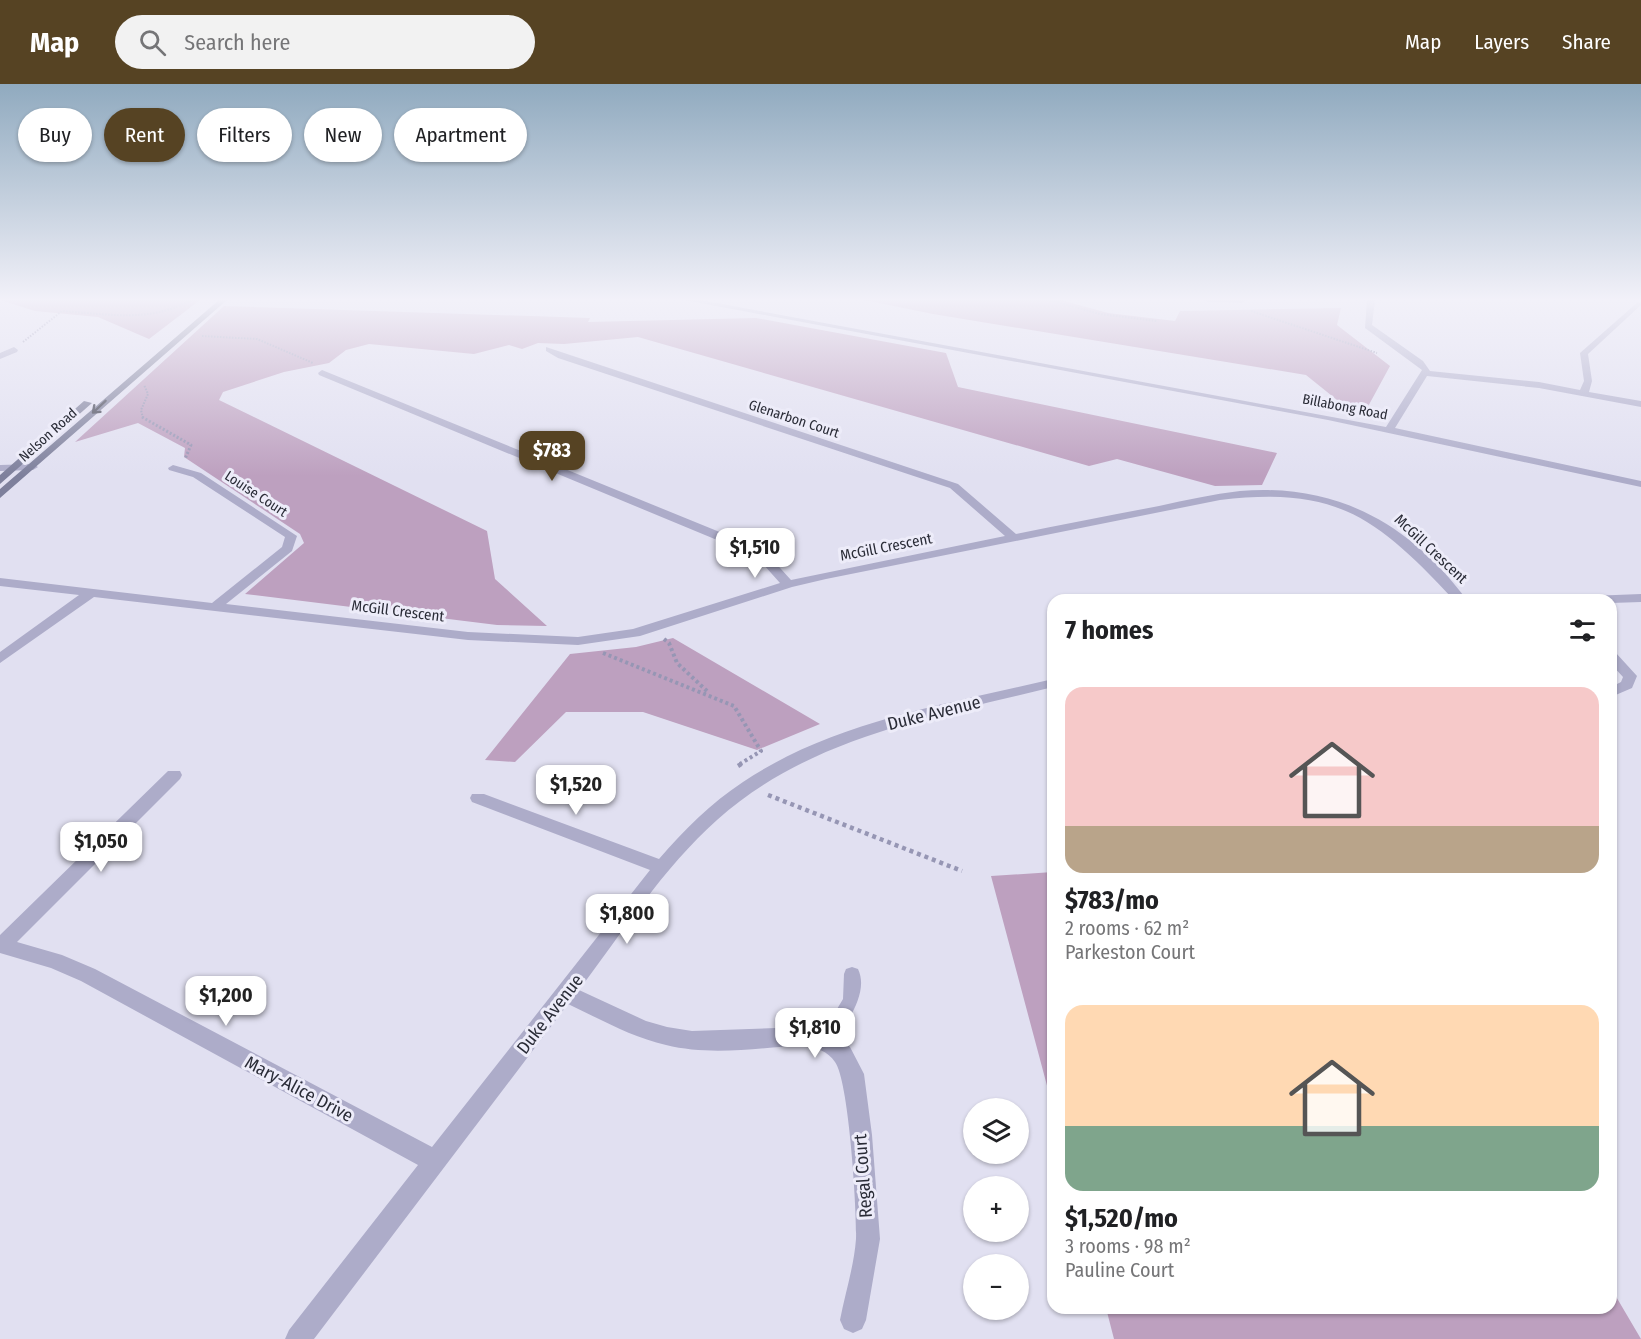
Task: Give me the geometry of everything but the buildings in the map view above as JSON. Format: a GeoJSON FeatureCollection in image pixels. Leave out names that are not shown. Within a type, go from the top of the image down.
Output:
{"type":"FeatureCollection","features":[{"type":"Feature","properties":{"kind":"main road","name":"Nelson Road"},"geometry":{"type":"LineString","coordinates":[[0,495],[154,359]]}},
{"type":"Feature","properties":{"kind":"main road","name":"Nelson Road"},"geometry":{"type":"LineString","coordinates":[[0,481],[95,396]]}},
{"type":"Feature","properties":{"kind":"street","name":"Glenarbon Court"},"geometry":{"type":"LineString","coordinates":[[569,359],[954,486],[1015,539]]}},
{"type":"Feature","properties":{"kind":"street","name":"Billabong Road"},"geometry":{"type":"LineString","coordinates":[[1015,359],[1389,430],[1641,484]]}},
{"type":"Feature","properties":{"kind":"street"},"geometry":{"type":"LineString","coordinates":[[1414,359],[1420,363],[1426,373]]}},
{"type":"Feature","properties":{"kind":"street"},"geometry":{"type":"LineString","coordinates":[[1584,393],[1588,381],[1585,359]]}},
{"type":"Feature","properties":{"kind":"street"},"geometry":{"type":"LineString","coordinates":[[322,373],[741,545],[767,561],[788,585]]}},
{"type":"Feature","properties":{"kind":"street"},"geometry":{"type":"LineString","coordinates":[[1389,430],[1426,373]]}},
{"type":"Feature","properties":{"kind":"street"},"geometry":{"type":"LineString","coordinates":[[1426,373],[1539,385],[1641,404]]}},
{"type":"Feature","properties":{"kind":"street","name":"Louise Court"},"geometry":{"type":"LineString","coordinates":[[178,465],[291,536],[288,548],[216,606]]}},
{"type":"Feature","properties":{"kind":"street"},"geometry":{"type":"LineString","coordinates":[[0,468],[33,467]]}},
{"type":"Feature","properties":{"kind":"street","name":"McGill Crescent"},"geometry":{"type":"LineString","coordinates":[[0,582],[468,636],[578,641],[614,637],[652,628],[788,585],[1220,497],[1259,493],[1291,494],[1348,508],[1380,523],[1402,540],[1455,594]]}},
{"type":"Feature","properties":{"kind":"street"},"geometry":{"type":"LineString","coordinates":[[0,659],[93,591]]}},
{"type":"Feature","properties":{"kind":"street"},"geometry":{"type":"LineString","coordinates":[[1617,599],[1641,598]]}},
{"type":"Feature","properties":{"kind":"street"},"geometry":{"type":"LineString","coordinates":[[1617,662],[1630,676],[1627,685],[1617,689]]}},
{"type":"Feature","properties":{"kind":"street","name":"Duke Avenue"},"geometry":{"type":"LineString","coordinates":[[298,1339],[434,1161],[567,994],[662,867],[711,815],[748,787],[791,761],[855,734],[1047,685]]}},
{"type":"Feature","properties":{"kind":"street"},"geometry":{"type":"LineString","coordinates":[[1,945],[174,775]]}},
{"type":"Feature","properties":{"kind":"street"},"geometry":{"type":"LineString","coordinates":[[478,798],[662,867]]}},
{"type":"Feature","properties":{"kind":"street","name":"Mary-Alice Drive"},"geometry":{"type":"LineString","coordinates":[[1,945],[55,961],[88,975],[434,1161]]}},
{"type":"Feature","properties":{"kind":"street"},"geometry":{"type":"LineString","coordinates":[[567,994],[642,1029],[667,1036],[724,1040],[804,1036],[826,1041]]}},
{"type":"Feature","properties":{"kind":"street","name":"Regal Court"},"geometry":{"type":"LineString","coordinates":[[826,1041],[842,1054],[853,1074],[861,1135],[868,1239],[853,1320]]}},
{"type":"Feature","properties":{"kind":"lane"},"geometry":{"type":"LineString","coordinates":[[826,1041],[851,1000],[852,974]]}},
{"type":"Feature","properties":{"kind":"path"},"geometry":{"type":"LineString","coordinates":[[303,359],[314,363],[322,373]]}},
{"type":"Feature","properties":{"kind":"path"},"geometry":{"type":"LineString","coordinates":[[136,383],[145,386],[148,394],[141,410],[143,419],[191,445],[178,465]]}},
{"type":"Feature","properties":{"kind":"path"},"geometry":{"type":"LineString","coordinates":[[652,628],[669,644],[676,663],[711,695]]}},
{"type":"Feature","properties":{"kind":"path"},"geometry":{"type":"LineString","coordinates":[[578,641],[734,706],[760,751],[738,766]]}},
{"type":"Feature","properties":{"kind":"path"},"geometry":{"type":"LineString","coordinates":[[748,787],[962,871]]}},
{"type":"Feature","properties":{"kind":"shaded area"},"geometry":{"type":"Polygon","coordinates":[[[166,359],[335,359],[329,363],[284,372],[223,392],[219,400],[487,531],[495,579],[547,626],[497,625],[245,594],[304,543],[300,534],[184,457],[185,448],[138,423],[75,442],[166,359]]]}},
{"type":"Feature","properties":{"kind":"shaded area"},"geometry":{"type":"Polygon","coordinates":[[[713,359],[948,359],[958,387],[1277,453],[1262,485],[1215,486],[1117,459],[1089,466],[713,359]]]}},
{"type":"Feature","properties":{"kind":"shaded area"},"geometry":{"type":"Polygon","coordinates":[[[1206,359],[1380,359],[1390,366],[1365,412],[1347,408],[1306,375],[1206,359]]]}},
{"type":"Feature","properties":{"kind":"shaded area"},"geometry":{"type":"Polygon","coordinates":[[[673,638],[820,724],[757,750],[643,712],[566,712],[515,762],[485,760],[570,654],[636,647],[673,638]]]}},
{"type":"Feature","properties":{"kind":"shaded area"},"geometry":{"type":"Polygon","coordinates":[[[1047,872],[1047,1086],[991,876],[1047,872]]]}},
{"type":"Feature","properties":{"kind":"shaded area"},"geometry":{"type":"Polygon","coordinates":[[[1617,1298],[1641,1339],[1114,1339],[1108,1314],[1617,1314],[1617,1298]]]}}]}
